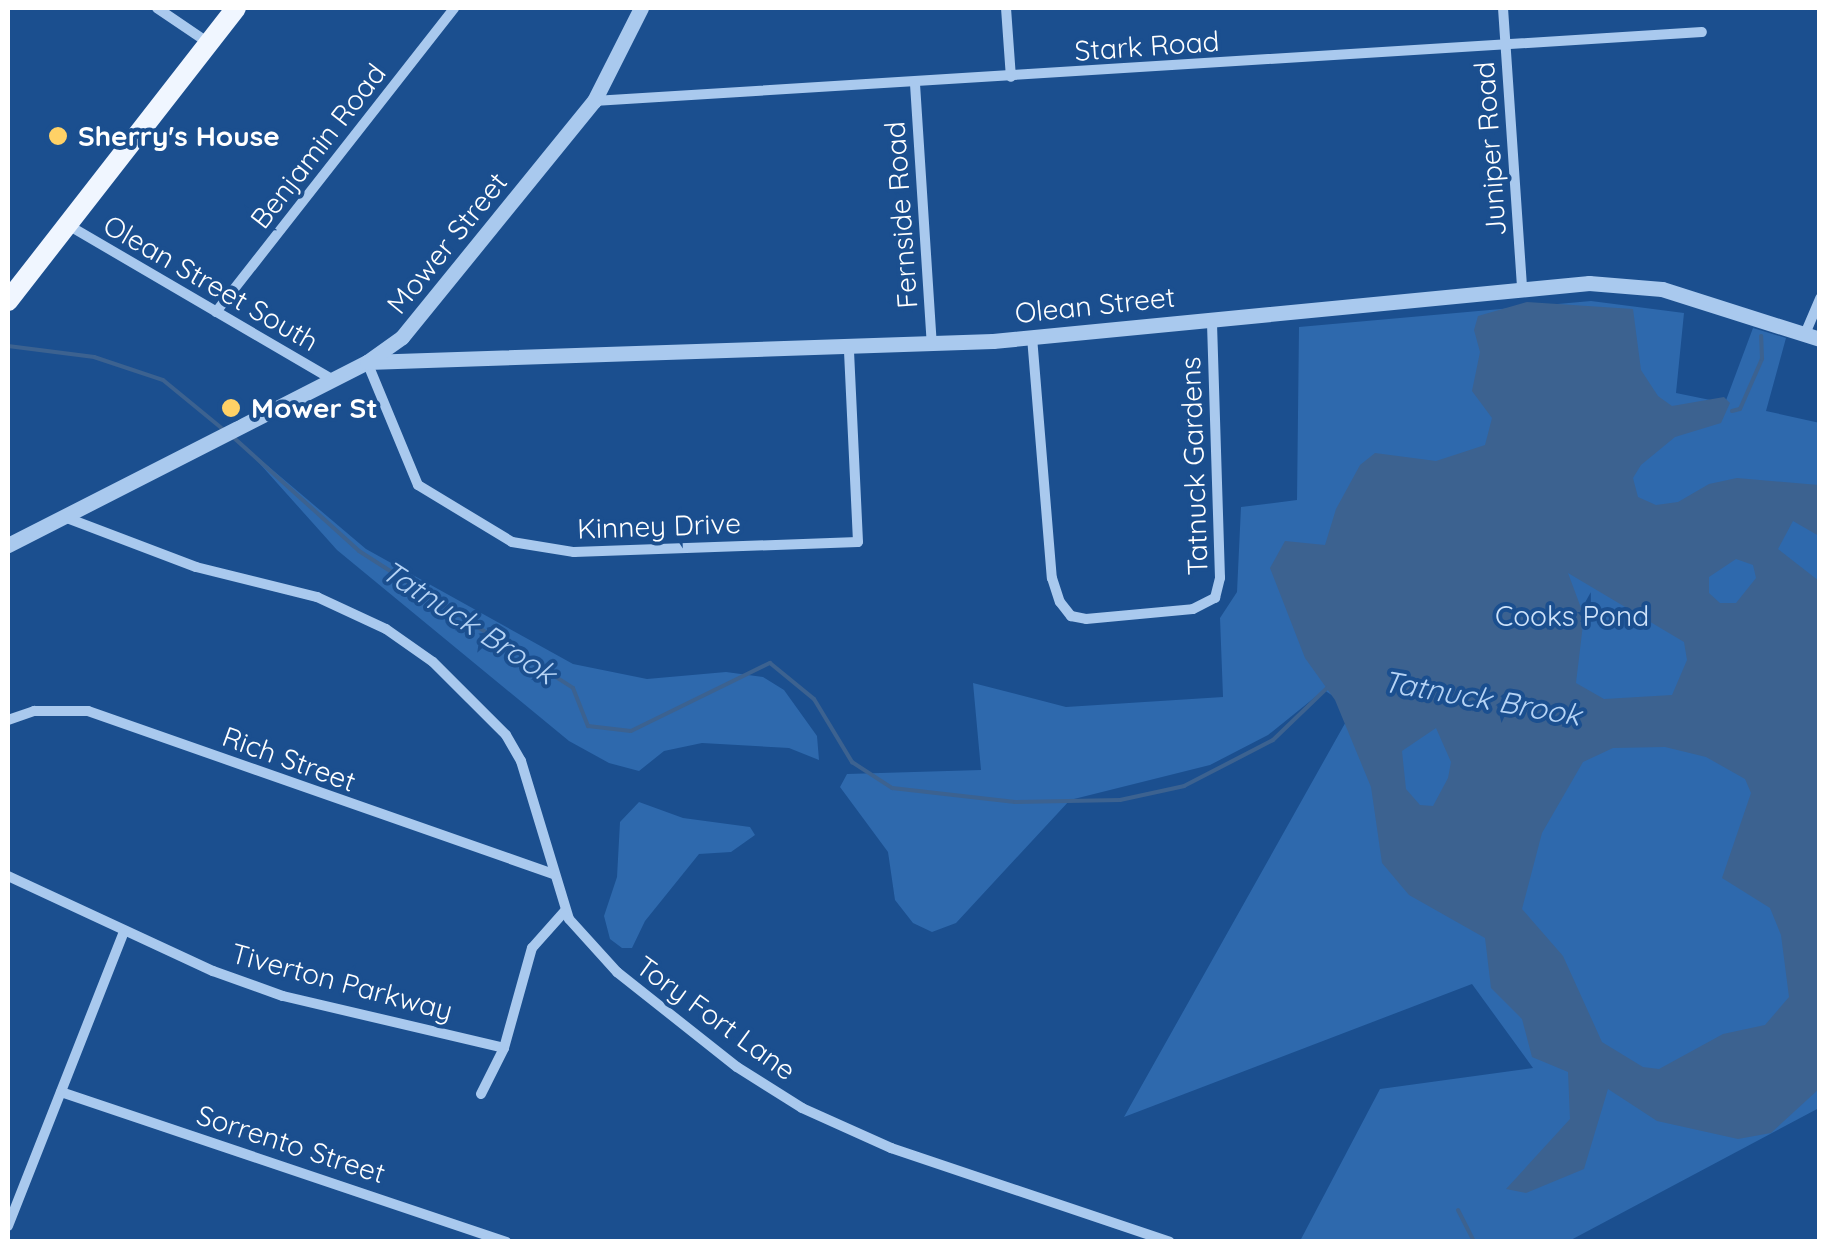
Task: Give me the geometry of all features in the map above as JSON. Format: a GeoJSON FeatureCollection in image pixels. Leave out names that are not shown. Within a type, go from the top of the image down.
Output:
{"type":"FeatureCollection","features":[{"type":"Feature","properties":{"kind":"main road"},"geometry":{"type":"LineString","coordinates":[[8,302],[236,8]]}},
{"type":"Feature","properties":{"kind":"street"},"geometry":{"type":"LineString","coordinates":[[157,8],[208,42]]}},
{"type":"Feature","properties":{"kind":"street","name":"Benjamin Road"},"geometry":{"type":"LineString","coordinates":[[216,312],[454,8]]}},
{"type":"Feature","properties":{"kind":"street","name":"Mower Street"},"geometry":{"type":"LineString","coordinates":[[8,545],[367,362],[421,318],[594,101],[641,8]]}},
{"type":"Feature","properties":{"kind":"street"},"geometry":{"type":"LineString","coordinates":[[1006,8],[1011,78]]}},
{"type":"Feature","properties":{"kind":"street","name":"Juniper Road"},"geometry":{"type":"LineString","coordinates":[[1503,8],[1522,287]]}},
{"type":"Feature","properties":{"kind":"street","name":"Stark Road"},"geometry":{"type":"LineString","coordinates":[[594,101],[1702,32]]}},
{"type":"Feature","properties":{"kind":"street","name":"Fernside Road"},"geometry":{"type":"LineString","coordinates":[[915,84],[932,344]]}},
{"type":"Feature","properties":{"kind":"street","name":"Olean Street South"},"geometry":{"type":"LineString","coordinates":[[67,225],[333,380]]}},
{"type":"Feature","properties":{"kind":"street","name":"Olean Street"},"geometry":{"type":"LineString","coordinates":[[367,362],[932,344],[1522,287],[1646,286],[1812,336]]}},
{"type":"Feature","properties":{"kind":"street"},"geometry":{"type":"LineString","coordinates":[[1812,336],[1820,298]]}},
{"type":"Feature","properties":{"kind":"street","name":"Tatnuck Gardens"},"geometry":{"type":"LineString","coordinates":[[1032,337],[1052,578],[1060,602],[1071,616],[1086,618],[1193,610],[1216,598],[1220,578],[1212,318]]}},
{"type":"Feature","properties":{"kind":"street","name":"Kinney Drive"},"geometry":{"type":"LineString","coordinates":[[367,362],[418,485],[512,542],[574,552],[858,542],[849,348]]}},
{"type":"Feature","properties":{"kind":"street","name":"Tory Fort Lane"},"geometry":{"type":"LineString","coordinates":[[67,518],[196,567],[316,598],[411,644],[506,735],[533,788],[552,874],[565,912],[617,972],[662,1012],[802,1108],[972,1178],[1170,1242]]}},
{"type":"Feature","properties":{"kind":"street","name":"Rich Street"},"geometry":{"type":"LineString","coordinates":[[8,720],[34,711],[88,710],[552,874]]}},
{"type":"Feature","properties":{"kind":"street","name":"Tiverton Parkway"},"geometry":{"type":"LineString","coordinates":[[8,876],[124,932],[283,996],[504,1048]]}},
{"type":"Feature","properties":{"kind":"street"},"geometry":{"type":"LineString","coordinates":[[481,1094],[504,1048],[532,948],[565,912]]}},
{"type":"Feature","properties":{"kind":"street"},"geometry":{"type":"LineString","coordinates":[[8,1226],[124,932]]}},
{"type":"Feature","properties":{"kind":"street","name":"Sorrento Street"},"geometry":{"type":"LineString","coordinates":[[61,1092],[506,1242]]}},
{"type":"Feature","properties":{"kind":"green space","name":"Cooks Pond"},"geometry":{"type":"Polygon","coordinates":[[[1591,301],[1684,313],[1676,393],[1725,403],[1753,328],[1786,338],[1766,411],[1820,423],[1819,1108],[1569,1241],[1300,1241],[1380,1089],[1533,1068],[1472,984],[1124,1117],[1348,718],[1336,698],[1324,690],[1268,735],[1210,765],[1070,800],[956,923],[932,932],[913,923],[895,900],[888,852],[840,787],[847,774],[981,770],[973,683],[1066,707],[1223,697],[1220,618],[1237,592],[1241,507],[1297,500],[1299,327],[1591,301]]]}},
{"type":"Feature","properties":{"kind":"green space"},"geometry":{"type":"Polygon","coordinates":[[[243,445],[366,549],[573,664],[647,679],[726,672],[763,677],[784,690],[817,736],[819,760],[789,748],[702,743],[664,751],[639,771],[609,763],[569,741],[337,550],[243,445]]]}},
{"type":"Feature","properties":{"kind":"green space"},"geometry":{"type":"Polygon","coordinates":[[[639,802],[683,818],[750,827],[755,835],[731,852],[699,854],[645,921],[632,948],[622,948],[610,939],[604,916],[617,877],[620,822],[639,802]]]}},
{"type":"Feature","properties":{"kind":"water"},"geometry":{"type":"Polygon","coordinates":[[[1527,302],[1633,309],[1641,370],[1658,396],[1672,406],[1724,397],[1730,403],[1721,423],[1675,437],[1641,465],[1633,478],[1638,497],[1656,505],[1678,502],[1709,484],[1737,478],[1819,485],[1819,536],[1793,521],[1778,549],[1819,581],[1820,1088],[1771,1133],[1738,1139],[1657,1121],[1608,1089],[1584,1169],[1526,1193],[1506,1189],[1570,1119],[1568,1072],[1532,1057],[1522,1019],[1491,988],[1485,938],[1409,895],[1382,863],[1371,787],[1335,700],[1305,658],[1270,568],[1285,541],[1325,545],[1336,509],[1360,465],[1375,453],[1436,461],[1485,445],[1492,418],[1472,391],[1480,352],[1474,330],[1478,316],[1527,302]],[[1736,559],[1709,577],[1709,593],[1720,603],[1736,603],[1756,578],[1753,565],[1736,559]],[[1568,573],[1584,616],[1576,683],[1604,699],[1672,695],[1687,660],[1684,642],[1568,573]],[[1436,728],[1402,751],[1406,789],[1420,805],[1433,806],[1448,778],[1451,762],[1436,728]],[[1665,747],[1613,748],[1583,762],[1542,833],[1522,909],[1563,956],[1602,1042],[1643,1067],[1659,1069],[1723,1034],[1765,1025],[1789,997],[1781,935],[1770,908],[1722,878],[1751,793],[1745,779],[1706,757],[1665,747]]]}},
{"type":"Feature","properties":{"kind":"waterway"},"geometry":{"type":"LineString","coordinates":[[1732,411],[1740,409],[1762,359],[1761,336]]}},
{"type":"Feature","properties":{"kind":"waterway","name":"Tatnuck Brook"},"geometry":{"type":"LineString","coordinates":[[8,346],[94,357],[163,380],[225,431]]}},
{"type":"Feature","properties":{"kind":"waterway","name":"Tatnuck Brook"},"geometry":{"type":"LineString","coordinates":[[233,437],[359,551],[573,688],[588,726],[631,731],[770,663],[814,699],[852,762],[892,788],[1015,802],[1120,800],[1184,786],[1273,740],[1327,688]]}},
{"type":"Feature","properties":{"kind":"waterway"},"geometry":{"type":"LineString","coordinates":[[1458,1210],[1474,1242]]}},
{"type":"Feature","properties":{"kind":"place","name":"Sherry's House"},"geometry":{"type":"Point","coordinates":[58,136]}},
{"type":"Feature","properties":{"kind":"place","name":"Mower St"},"geometry":{"type":"Point","coordinates":[231,408]}}]}
